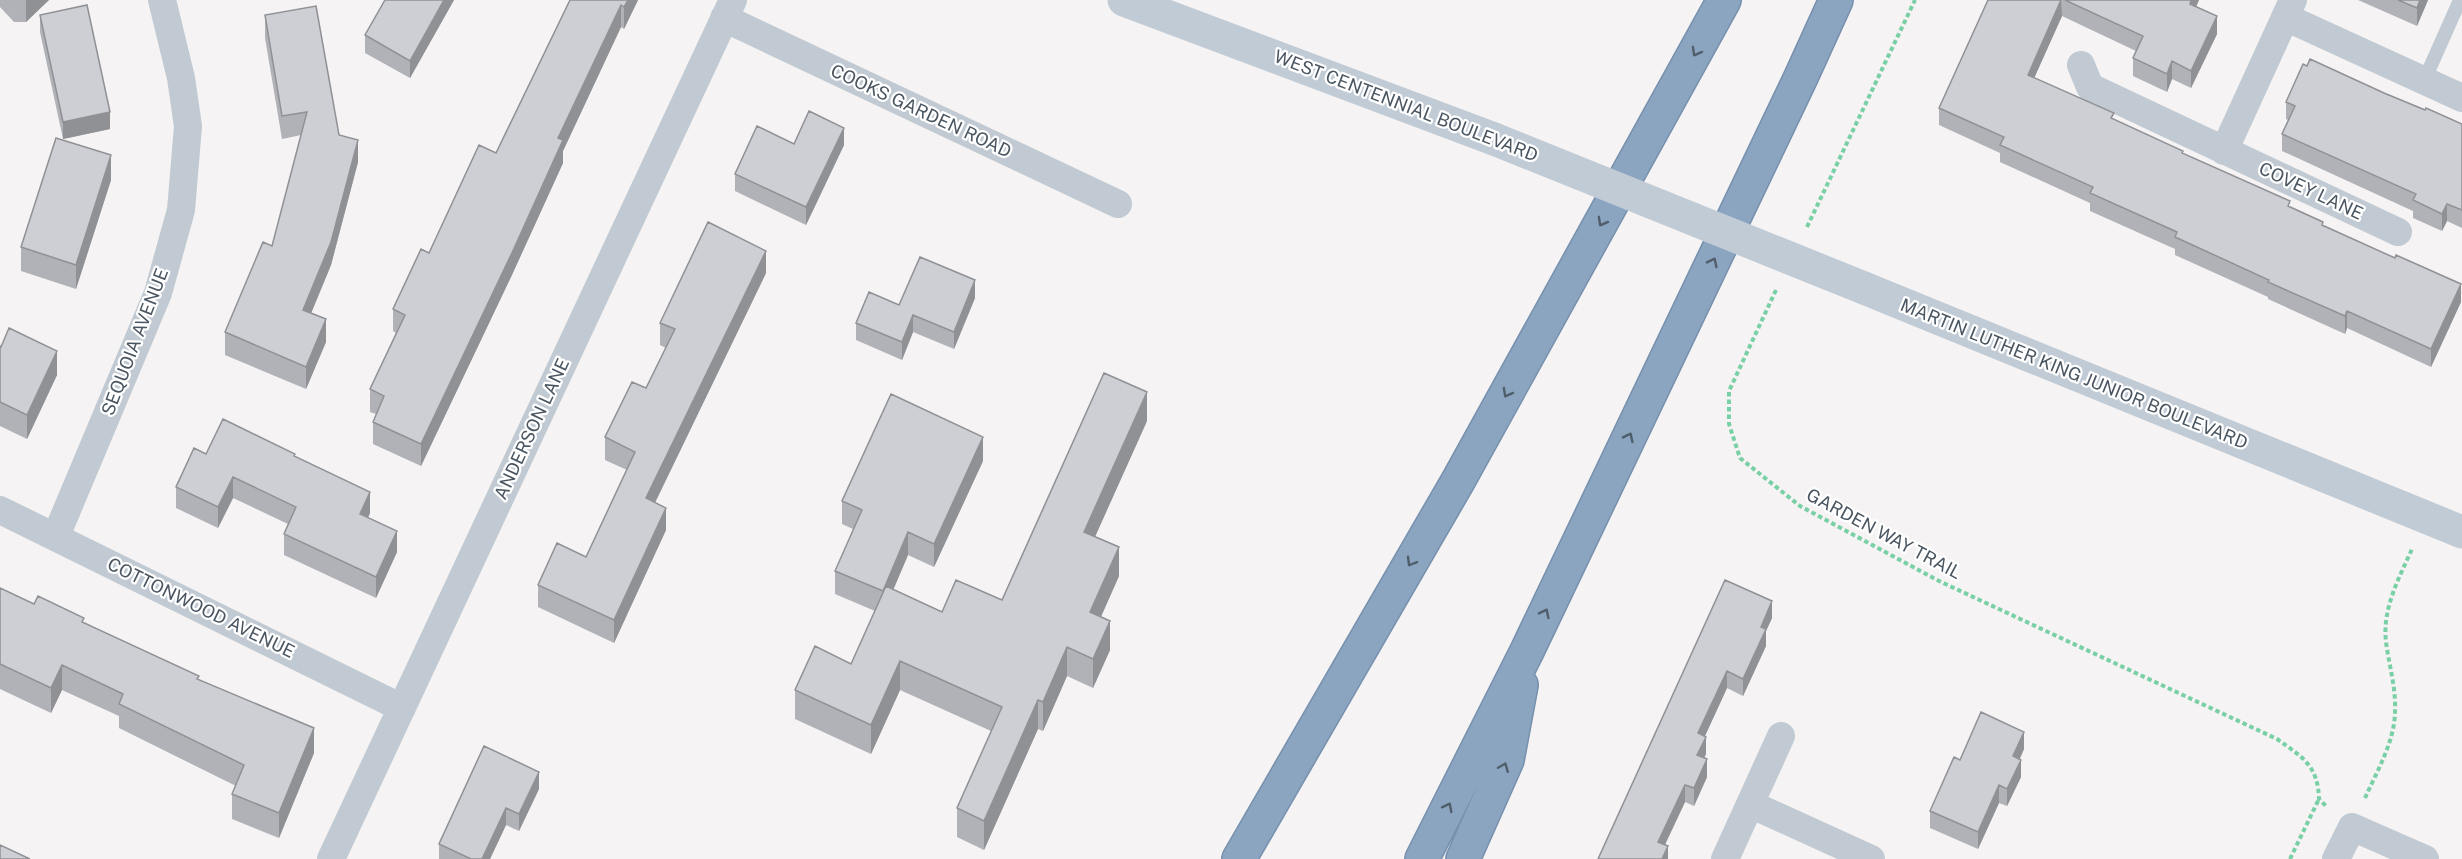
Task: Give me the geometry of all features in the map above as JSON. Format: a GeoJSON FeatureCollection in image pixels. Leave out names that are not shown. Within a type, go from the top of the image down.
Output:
{"type":"FeatureCollection","features":[{"type":"Feature","properties":{"kind":"highway"},"geometry":{"type":"LineString","coordinates":[[1239,859],[1458,481],[1724,0]]}},
{"type":"Feature","properties":{"kind":"highway"},"geometry":{"type":"LineString","coordinates":[[1422,859],[1527,651],[1836,0]]}},
{"type":"Feature","properties":{"kind":"highway"},"geometry":{"type":"LineString","coordinates":[[1463,859],[1508,760],[1527,651]]}},
{"type":"Feature","properties":{"kind":"main road","name":"WEST CENTENNIAL BOULEVARD"},"geometry":{"type":"LineString","coordinates":[[1124,0],[1494,139],[1686,216]]}},
{"type":"Feature","properties":{"kind":"main road","name":"MARTIN LUTHER KING JUNIOR BOULEVARD"},"geometry":{"type":"LineString","coordinates":[[1686,216],[2462,532]]}},
{"type":"Feature","properties":{"kind":"street","name":"SEQUOIA AVENUE"},"geometry":{"type":"LineString","coordinates":[[56,536],[158,293],[181,210],[188,126],[181,78],[162,0]]}},
{"type":"Feature","properties":{"kind":"street","name":"COOKS GARDEN ROAD"},"geometry":{"type":"LineString","coordinates":[[729,9],[1118,204]]}},
{"type":"Feature","properties":{"kind":"street","name":"ANDERSON LANE"},"geometry":{"type":"LineString","coordinates":[[331,859],[729,9]]}},
{"type":"Feature","properties":{"kind":"street"},"geometry":{"type":"LineString","coordinates":[[2224,151],[2289,9],[2424,81],[2462,98]]}},
{"type":"Feature","properties":{"kind":"street","name":"COVEY LANE"},"geometry":{"type":"LineString","coordinates":[[2082,65],[2090,87],[2398,232]]}},
{"type":"Feature","properties":{"kind":"street","name":"COTTONWOOD AVENUE"},"geometry":{"type":"LineString","coordinates":[[0,510],[402,708]]}},
{"type":"Feature","properties":{"kind":"street"},"geometry":{"type":"LineString","coordinates":[[1725,859],[1781,736]]}},
{"type":"Feature","properties":{"kind":"street"},"geometry":{"type":"LineString","coordinates":[[1750,804],[1871,859]]}},
{"type":"Feature","properties":{"kind":"street"},"geometry":{"type":"LineString","coordinates":[[2336,859],[2352,827],[2425,859]]}},
{"type":"Feature","properties":{"kind":"lane"},"geometry":{"type":"LineString","coordinates":[[2424,81],[2460,0]]}},
{"type":"Feature","properties":{"kind":"path"},"geometry":{"type":"LineString","coordinates":[[1803,234],[1915,0]]}},
{"type":"Feature","properties":{"kind":"path","name":"GARDEN WAY TRAIL"},"geometry":{"type":"LineString","coordinates":[[1778,286],[1729,391],[1729,424],[1740,458],[1800,506],[1940,581],[2277,739],[2312,767],[2318,784],[2319,799]]}},
{"type":"Feature","properties":{"kind":"path"},"geometry":{"type":"LineString","coordinates":[[2290,859],[2319,799],[2352,827],[2387,750],[2395,712],[2385,639],[2388,609],[2396,583],[2426,517]]}},
{"type":"Feature","properties":{"kind":"building"},"geometry":{"type":"Polygon","coordinates":[[[385,0],[444,0],[410,61],[365,35],[385,0]]]}},
{"type":"Feature","properties":{"kind":"building"},"geometry":{"type":"Polygon","coordinates":[[[570,0],[628,0],[624,7],[621,5],[558,138],[563,140],[421,444],[373,422],[384,396],[370,389],[405,315],[393,309],[421,249],[429,253],[479,145],[496,153],[570,0]]]}},
{"type":"Feature","properties":{"kind":"building"},"geometry":{"type":"Polygon","coordinates":[[[1988,0],[2061,0],[2028,75],[2114,113],[2111,118],[2183,151],[2182,153],[2290,201],[2288,206],[2323,222],[2322,225],[2395,258],[2396,255],[2461,284],[2431,349],[2347,311],[2345,316],[2175,237],[2177,232],[2090,193],[2093,187],[2000,145],[2004,137],[1939,108],[1988,0]]]}},
{"type":"Feature","properties":{"kind":"building"},"geometry":{"type":"Polygon","coordinates":[[[2065,0],[2191,0],[2190,4],[2217,16],[2191,71],[2172,61],[2167,74],[2133,58],[2143,36],[2065,0]]]}},
{"type":"Feature","properties":{"kind":"building"},"geometry":{"type":"Polygon","coordinates":[[[2398,0],[2420,0],[2417,8],[2398,0]]]}},
{"type":"Feature","properties":{"kind":"building"},"geometry":{"type":"Polygon","coordinates":[[[87,5],[110,112],[63,122],[40,15],[87,5]]]}},
{"type":"Feature","properties":{"kind":"building"},"geometry":{"type":"Polygon","coordinates":[[[316,6],[339,135],[358,140],[331,242],[303,310],[326,319],[306,367],[225,332],[263,242],[272,246],[307,112],[282,116],[265,15],[316,6]]]}},
{"type":"Feature","properties":{"kind":"building"},"geometry":{"type":"Polygon","coordinates":[[[2310,59],[2384,93],[2462,124],[2462,210],[2447,204],[2442,214],[2413,200],[2416,194],[2282,134],[2295,106],[2286,102],[2303,64],[2307,66],[2310,59]]]}},
{"type":"Feature","properties":{"kind":"building"},"geometry":{"type":"Polygon","coordinates":[[[809,111],[844,128],[806,207],[735,174],[757,126],[794,144],[809,111]]]}},
{"type":"Feature","properties":{"kind":"building"},"geometry":{"type":"Polygon","coordinates":[[[56,138],[111,155],[76,265],[21,247],[56,138]]]}},
{"type":"Feature","properties":{"kind":"building"},"geometry":{"type":"Polygon","coordinates":[[[708,222],[766,251],[646,498],[666,508],[614,620],[538,585],[557,543],[586,557],[635,452],[605,437],[632,382],[646,388],[675,329],[660,323],[708,222]]]}},
{"type":"Feature","properties":{"kind":"building"},"geometry":{"type":"Polygon","coordinates":[[[920,257],[975,280],[954,332],[913,315],[902,342],[856,323],[869,292],[899,305],[920,257]]]}},
{"type":"Feature","properties":{"kind":"building"},"geometry":{"type":"Polygon","coordinates":[[[9,328],[57,351],[27,415],[0,402],[0,346],[9,328]]]}},
{"type":"Feature","properties":{"kind":"building"},"geometry":{"type":"Polygon","coordinates":[[[1104,373],[1147,392],[1084,532],[1119,547],[1090,612],[1110,621],[1093,659],[1067,647],[1043,702],[1038,700],[984,821],[957,808],[1002,707],[900,661],[871,725],[795,690],[815,646],[851,664],[886,586],[942,612],[956,580],[1002,600],[1104,373]]]}},
{"type":"Feature","properties":{"kind":"building"},"geometry":{"type":"Polygon","coordinates":[[[891,394],[983,437],[934,544],[908,532],[883,591],[835,571],[862,510],[842,501],[891,394]]]}},
{"type":"Feature","properties":{"kind":"building"},"geometry":{"type":"Polygon","coordinates":[[[223,419],[370,492],[360,514],[397,531],[376,577],[284,534],[296,507],[233,477],[218,507],[176,487],[194,448],[206,454],[223,419]]]}},
{"type":"Feature","properties":{"kind":"building"},"geometry":{"type":"Polygon","coordinates":[[[1725,580],[1772,601],[1761,627],[1766,629],[1743,679],[1727,671],[1698,733],[1706,737],[1697,755],[1707,759],[1694,788],[1685,785],[1658,842],[1668,846],[1662,859],[1598,859],[1725,580]]]}},
{"type":"Feature","properties":{"kind":"building"},"geometry":{"type":"Polygon","coordinates":[[[0,588],[34,604],[38,596],[84,618],[82,622],[199,676],[197,679],[314,728],[279,813],[232,794],[244,765],[119,704],[123,694],[62,665],[51,688],[0,664],[0,588]]]}},
{"type":"Feature","properties":{"kind":"building"},"geometry":{"type":"Polygon","coordinates":[[[1981,712],[2024,732],[2013,756],[2021,760],[2007,789],[1999,785],[1978,832],[1930,811],[1954,757],[1960,760],[1981,712]]]}},
{"type":"Feature","properties":{"kind":"building"},"geometry":{"type":"Polygon","coordinates":[[[484,746],[539,772],[519,814],[506,808],[482,859],[471,859],[439,844],[484,746]]]}},
{"type":"Feature","properties":{"kind":"building"},"geometry":{"type":"Polygon","coordinates":[[[0,845],[30,859],[0,859],[0,845]]]}}]}
